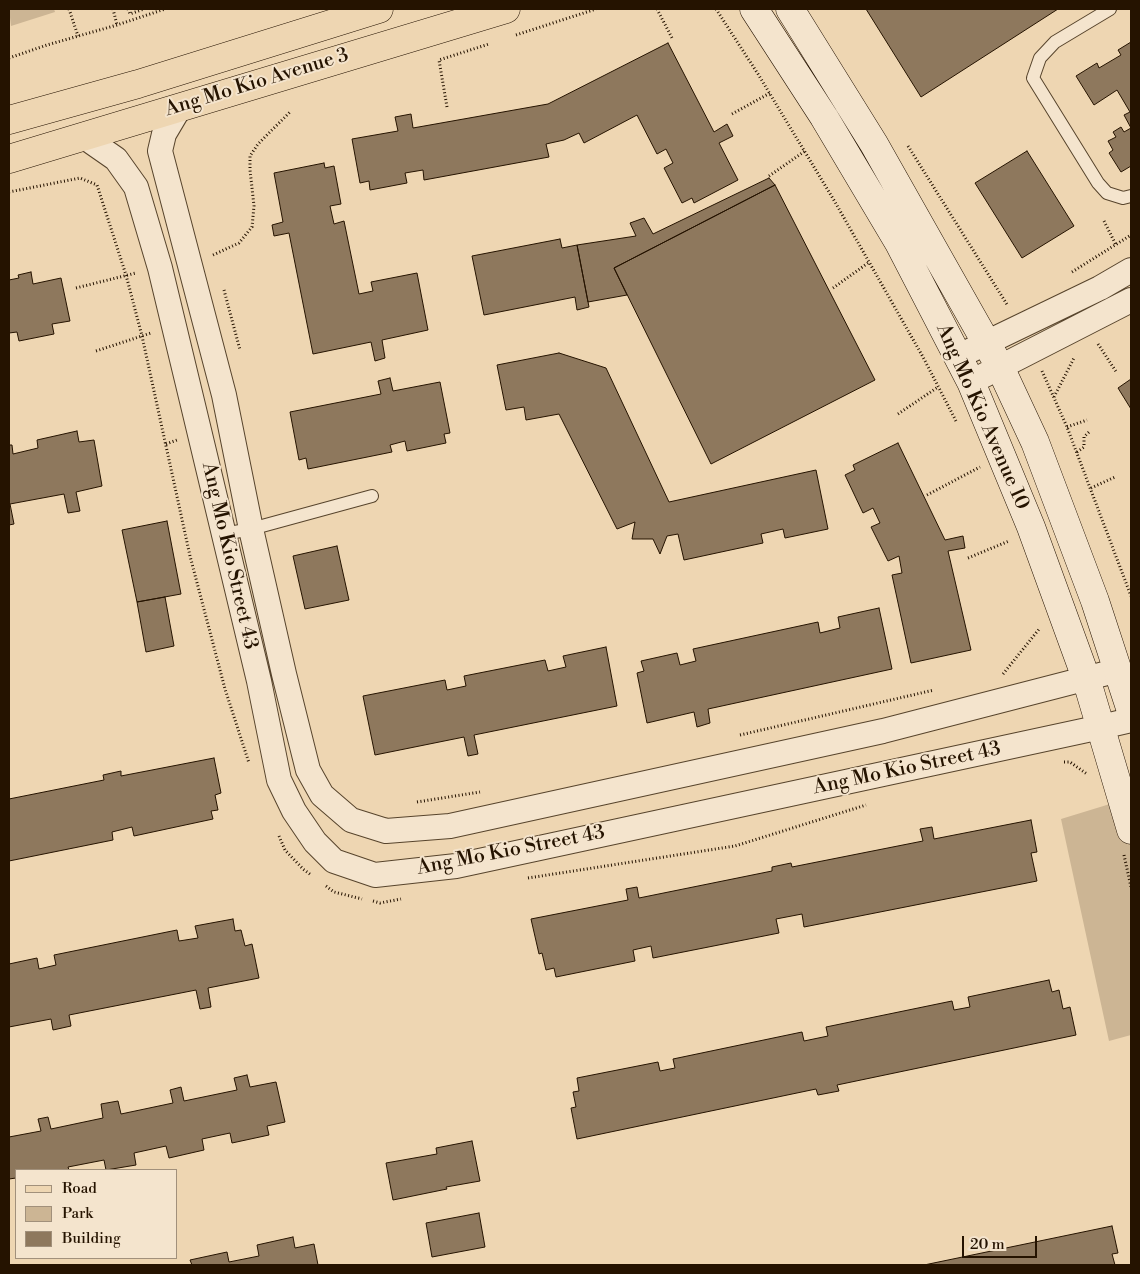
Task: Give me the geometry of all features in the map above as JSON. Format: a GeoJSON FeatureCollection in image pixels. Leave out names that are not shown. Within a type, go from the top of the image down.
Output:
{"type":"FeatureCollection","features":[{"type":"Feature","properties":{"kind":"main road","name":"Ang Mo Kio Avenue 3"},"geometry":{"type":"LineString","coordinates":[[9,120],[138,84],[312,28],[379,9]]}},
{"type":"Feature","properties":{"kind":"main road","name":"Ang Mo Kio Avenue 3"},"geometry":{"type":"LineString","coordinates":[[9,159],[506,9]]}},
{"type":"Feature","properties":{"kind":"main road","name":"Ang Mo Kio Avenue 10"},"geometry":{"type":"LineString","coordinates":[[754,9],[824,117],[899,243],[971,382],[1031,527],[1086,678],[1102,727],[1127,840]]}},
{"type":"Feature","properties":{"kind":"main road","name":"Ang Mo Kio Avenue 10"},"geometry":{"type":"LineString","coordinates":[[790,9],[874,144],[1000,367],[1035,442],[1095,601],[1131,711]]}},
{"type":"Feature","properties":{"kind":"street","name":"Ang Mo Kio Street 43"},"geometry":{"type":"LineString","coordinates":[[180,107],[164,134],[160,151],[224,395],[251,529],[271,677],[279,780],[294,811],[315,842],[334,861],[375,875],[456,866],[1131,720]]}},
{"type":"Feature","properties":{"kind":"street","name":"Ang Mo Kio Street 43"},"geometry":{"type":"LineString","coordinates":[[83,136],[116,159],[136,187],[160,268],[224,534],[271,677],[308,770],[322,795],[351,820],[386,831],[450,826],[883,731],[1119,670]]}},
{"type":"Feature","properties":{"kind":"street"},"geometry":{"type":"LineString","coordinates":[[959,356],[1100,288],[1131,270]]}},
{"type":"Feature","properties":{"kind":"street"},"geometry":{"type":"LineString","coordinates":[[971,382],[1086,325],[1131,300]]}},
{"type":"Feature","properties":{"kind":"lane"},"geometry":{"type":"LineString","coordinates":[[1110,9],[1055,42],[1040,58],[1033,78],[1098,183],[1107,193],[1123,198],[1131,196]]}},
{"type":"Feature","properties":{"kind":"lane"},"geometry":{"type":"LineString","coordinates":[[224,534],[251,529],[372,496]]}},
{"type":"Feature","properties":{"kind":"path"},"geometry":{"type":"LineString","coordinates":[[69,9],[78,36]]}},
{"type":"Feature","properties":{"kind":"path"},"geometry":{"type":"LineString","coordinates":[[112,9],[117,25]]}},
{"type":"Feature","properties":{"kind":"path"},"geometry":{"type":"LineString","coordinates":[[128,9],[130,14],[144,9]]}},
{"type":"Feature","properties":{"kind":"path"},"geometry":{"type":"LineString","coordinates":[[9,58],[165,9]]}},
{"type":"Feature","properties":{"kind":"path"},"geometry":{"type":"LineString","coordinates":[[657,9],[672,38]]}},
{"type":"Feature","properties":{"kind":"path"},"geometry":{"type":"LineString","coordinates":[[716,9],[805,151],[923,357],[961,430]]}},
{"type":"Feature","properties":{"kind":"path"},"geometry":{"type":"LineString","coordinates":[[439,60],[448,107]]}},
{"type":"Feature","properties":{"kind":"path"},"geometry":{"type":"LineString","coordinates":[[732,114],[770,93]]}},
{"type":"Feature","properties":{"kind":"path"},"geometry":{"type":"LineString","coordinates":[[217,264],[214,254],[239,243],[252,227],[254,206],[250,156],[258,144],[290,112]]}},
{"type":"Feature","properties":{"kind":"path"},"geometry":{"type":"LineString","coordinates":[[769,176],[805,151]]}},
{"type":"Feature","properties":{"kind":"path"},"geometry":{"type":"LineString","coordinates":[[9,192],[80,178],[97,185],[126,275],[142,336],[190,556],[225,689],[250,770]]}},
{"type":"Feature","properties":{"kind":"path"},"geometry":{"type":"LineString","coordinates":[[1104,221],[1116,244]]}},
{"type":"Feature","properties":{"kind":"path"},"geometry":{"type":"LineString","coordinates":[[833,288],[868,263]]}},
{"type":"Feature","properties":{"kind":"path"},"geometry":{"type":"LineString","coordinates":[[76,288],[126,275]]}},
{"type":"Feature","properties":{"kind":"path"},"geometry":{"type":"LineString","coordinates":[[222,282],[241,355]]}},
{"type":"Feature","properties":{"kind":"path"},"geometry":{"type":"LineString","coordinates":[[96,351],[174,326]]}},
{"type":"Feature","properties":{"kind":"path"},"geometry":{"type":"LineString","coordinates":[[1054,397],[1077,352]]}},
{"type":"Feature","properties":{"kind":"path"},"geometry":{"type":"LineString","coordinates":[[1108,359],[1117,373]]}},
{"type":"Feature","properties":{"kind":"path"},"geometry":{"type":"LineString","coordinates":[[898,414],[938,387]]}},
{"type":"Feature","properties":{"kind":"path"},"geometry":{"type":"LineString","coordinates":[[1067,427],[1087,420]]}},
{"type":"Feature","properties":{"kind":"path"},"geometry":{"type":"LineString","coordinates":[[1076,452],[1084,447],[1084,437],[1090,432]]}},
{"type":"Feature","properties":{"kind":"path"},"geometry":{"type":"LineString","coordinates":[[977,461],[984,475]]}},
{"type":"Feature","properties":{"kind":"path"},"geometry":{"type":"LineString","coordinates":[[927,494],[980,467]]}},
{"type":"Feature","properties":{"kind":"path"},"geometry":{"type":"LineString","coordinates":[[1090,488],[1115,477]]}},
{"type":"Feature","properties":{"kind":"path"},"geometry":{"type":"LineString","coordinates":[[968,558],[997,545]]}},
{"type":"Feature","properties":{"kind":"path"},"geometry":{"type":"LineString","coordinates":[[998,675],[1004,673],[1041,627]]}},
{"type":"Feature","properties":{"kind":"path"},"geometry":{"type":"LineString","coordinates":[[733,736],[943,688]]}},
{"type":"Feature","properties":{"kind":"path"},"geometry":{"type":"LineString","coordinates":[[1061,762],[1070,762],[1092,779]]}},
{"type":"Feature","properties":{"kind":"path"},"geometry":{"type":"LineString","coordinates":[[411,803],[485,791]]}},
{"type":"Feature","properties":{"kind":"path"},"geometry":{"type":"LineString","coordinates":[[519,879],[735,846],[870,804]]}},
{"type":"Feature","properties":{"kind":"path"},"geometry":{"type":"LineString","coordinates":[[277,832],[285,850],[303,869],[334,892],[380,903],[407,898]]}},
{"type":"Feature","properties":{"kind":"path"},"geometry":{"type":"LineString","coordinates":[[1127,840],[1131,887]]}},
{"type":"Feature","properties":{"kind":"green space"},"geometry":{"type":"Polygon","coordinates":[[[9,9],[54,9],[55,12],[11,26],[9,9]]]}},
{"type":"Feature","properties":{"kind":"green space"},"geometry":{"type":"Polygon","coordinates":[[[1123,800],[1131,830],[1131,1035],[1109,1041],[1061,819],[1123,800]]]}},
{"type":"Feature","properties":{"kind":"building"},"geometry":{"type":"Polygon","coordinates":[[[866,9],[1058,9],[921,97],[866,9]]]}},
{"type":"Feature","properties":{"kind":"building"},"geometry":{"type":"Polygon","coordinates":[[[1131,42],[1131,128],[1124,115],[1130,112],[1117,90],[1094,105],[1076,76],[1097,63],[1099,68],[1121,55],[1118,50],[1131,42]]]}},
{"type":"Feature","properties":{"kind":"building"},"geometry":{"type":"Polygon","coordinates":[[[668,43],[714,132],[727,124],[733,136],[719,143],[738,180],[694,203],[692,198],[682,203],[664,168],[673,163],[666,149],[657,154],[637,115],[584,143],[579,133],[564,140],[546,144],[549,157],[424,180],[423,170],[405,173],[407,183],[370,190],[369,181],[360,183],[352,139],[398,131],[395,117],[411,114],[413,128],[548,104],[668,43]]]}},
{"type":"Feature","properties":{"kind":"building"},"geometry":{"type":"Polygon","coordinates":[[[1121,127],[1124,132],[1131,128],[1131,166],[1121,172],[1109,153],[1113,150],[1108,141],[1116,137],[1113,132],[1121,127]]]}},
{"type":"Feature","properties":{"kind":"building"},"geometry":{"type":"Polygon","coordinates":[[[1027,151],[1074,226],[1022,258],[975,183],[1027,151]]]}},
{"type":"Feature","properties":{"kind":"building"},"geometry":{"type":"Polygon","coordinates":[[[324,163],[325,168],[334,166],[341,204],[330,206],[334,224],[344,221],[359,294],[373,291],[371,282],[417,273],[428,330],[382,340],[385,358],[375,361],[371,342],[313,354],[289,233],[274,236],[272,225],[283,222],[274,173],[324,163]]]}},
{"type":"Feature","properties":{"kind":"building"},"geometry":{"type":"Polygon","coordinates":[[[769,178],[775,185],[614,268],[627,295],[588,302],[577,245],[636,236],[630,223],[644,218],[653,234],[769,178]]]}},
{"type":"Feature","properties":{"kind":"building"},"geometry":{"type":"Polygon","coordinates":[[[775,185],[875,380],[711,464],[614,268],[775,185]]]}},
{"type":"Feature","properties":{"kind":"building"},"geometry":{"type":"Polygon","coordinates":[[[560,239],[562,248],[577,245],[589,307],[577,310],[575,297],[484,315],[472,256],[560,239]]]}},
{"type":"Feature","properties":{"kind":"building"},"geometry":{"type":"Polygon","coordinates":[[[31,272],[33,284],[61,278],[70,321],[52,324],[54,334],[19,341],[17,332],[9,333],[9,280],[19,278],[18,275],[31,272]]]}},
{"type":"Feature","properties":{"kind":"building"},"geometry":{"type":"Polygon","coordinates":[[[559,353],[606,368],[669,502],[816,470],[828,529],[785,538],[783,529],[761,534],[763,543],[684,560],[678,534],[667,536],[660,554],[653,539],[632,539],[635,522],[617,529],[559,414],[526,420],[524,407],[506,410],[497,365],[559,353]]]}},
{"type":"Feature","properties":{"kind":"building"},"geometry":{"type":"Polygon","coordinates":[[[390,378],[393,391],[440,382],[450,433],[444,434],[446,443],[407,451],[405,441],[390,445],[392,452],[308,469],[306,458],[299,460],[290,412],[381,394],[378,381],[390,378]]]}},
{"type":"Feature","properties":{"kind":"building"},"geometry":{"type":"Polygon","coordinates":[[[1131,379],[1131,409],[1118,388],[1131,379]]]}},
{"type":"Feature","properties":{"kind":"building"},"geometry":{"type":"Polygon","coordinates":[[[77,431],[79,442],[94,440],[102,486],[76,492],[80,511],[68,513],[64,494],[10,504],[14,524],[9,525],[9,445],[12,445],[13,454],[38,448],[37,440],[77,431]]]}},
{"type":"Feature","properties":{"kind":"building"},"geometry":{"type":"Polygon","coordinates":[[[898,443],[945,540],[963,536],[965,548],[948,551],[971,650],[911,663],[892,575],[902,573],[899,556],[888,561],[871,527],[880,523],[873,508],[863,513],[845,475],[855,470],[853,465],[898,443]]]}},
{"type":"Feature","properties":{"kind":"building"},"geometry":{"type":"Polygon","coordinates":[[[167,521],[181,594],[137,602],[122,530],[167,521]]]}},
{"type":"Feature","properties":{"kind":"building"},"geometry":{"type":"Polygon","coordinates":[[[337,546],[349,600],[305,609],[293,556],[337,546]]]}},
{"type":"Feature","properties":{"kind":"building"},"geometry":{"type":"Polygon","coordinates":[[[165,597],[174,646],[146,652],[137,602],[165,597]]]}},
{"type":"Feature","properties":{"kind":"building"},"geometry":{"type":"Polygon","coordinates":[[[879,608],[892,669],[708,709],[710,723],[697,727],[694,712],[647,723],[637,673],[644,671],[641,661],[677,653],[680,665],[696,661],[693,649],[818,622],[820,633],[840,628],[838,617],[879,608]]]}},
{"type":"Feature","properties":{"kind":"building"},"geometry":{"type":"Polygon","coordinates":[[[606,647],[617,706],[474,735],[478,754],[468,756],[464,737],[375,755],[363,696],[445,680],[447,690],[466,686],[464,676],[545,660],[548,671],[566,667],[563,656],[606,647]]]}},
{"type":"Feature","properties":{"kind":"building"},"geometry":{"type":"Polygon","coordinates":[[[214,758],[221,793],[215,795],[218,810],[211,811],[213,819],[134,836],[132,827],[112,832],[113,840],[9,861],[9,799],[104,780],[103,775],[121,771],[121,776],[214,758]]]}},
{"type":"Feature","properties":{"kind":"building"},"geometry":{"type":"Polygon","coordinates":[[[1031,820],[1037,852],[1031,853],[1037,881],[804,927],[802,914],[776,919],[779,933],[653,958],[651,946],[633,950],[635,961],[556,977],[554,968],[546,970],[542,953],[539,954],[531,919],[628,900],[626,889],[637,887],[639,898],[772,871],[772,867],[791,863],[792,867],[923,841],[920,829],[932,827],[934,839],[1031,820]]]}},
{"type":"Feature","properties":{"kind":"building"},"geometry":{"type":"Polygon","coordinates":[[[233,919],[235,931],[241,930],[245,946],[252,944],[259,978],[208,988],[211,1007],[200,1009],[196,990],[69,1015],[71,1026],[53,1030],[51,1019],[9,1027],[9,964],[37,958],[39,969],[56,965],[54,955],[177,930],[179,941],[198,938],[195,926],[233,919]]]}},
{"type":"Feature","properties":{"kind":"building"},"geometry":{"type":"Polygon","coordinates":[[[1049,980],[1052,992],[1059,990],[1063,1009],[1070,1007],[1076,1035],[837,1085],[839,1091],[818,1095],[816,1089],[577,1139],[571,1108],[576,1107],[573,1092],[579,1091],[577,1078],[658,1062],[660,1071],[675,1068],[673,1059],[802,1032],[804,1041],[828,1036],[826,1027],[952,1001],[954,1010],[970,1007],[968,997],[1049,980]]]}},
{"type":"Feature","properties":{"kind":"building"},"geometry":{"type":"Polygon","coordinates":[[[247,1075],[250,1087],[276,1082],[285,1122],[267,1126],[269,1135],[232,1143],[230,1133],[202,1139],[204,1150],[169,1158],[166,1146],[134,1153],[136,1165],[106,1169],[104,1160],[68,1167],[69,1169],[15,1169],[15,1178],[9,1179],[9,1137],[41,1131],[38,1119],[48,1117],[51,1129],[103,1118],[101,1104],[118,1101],[121,1114],[173,1103],[170,1090],[181,1087],[184,1101],[237,1090],[234,1078],[247,1075]]]}},
{"type":"Feature","properties":{"kind":"building"},"geometry":{"type":"Polygon","coordinates":[[[472,1141],[480,1181],[393,1200],[386,1163],[437,1154],[436,1148],[472,1141]]]}},
{"type":"Feature","properties":{"kind":"building"},"geometry":{"type":"Polygon","coordinates":[[[479,1213],[485,1247],[432,1257],[426,1223],[479,1213]]]}},
{"type":"Feature","properties":{"kind":"building"},"geometry":{"type":"Polygon","coordinates":[[[1112,1226],[1118,1253],[1112,1254],[1115,1265],[924,1265],[1112,1226]]]}},
{"type":"Feature","properties":{"kind":"building"},"geometry":{"type":"Polygon","coordinates":[[[293,1237],[295,1248],[314,1244],[318,1265],[192,1265],[190,1260],[227,1252],[229,1262],[259,1256],[257,1245],[293,1237]]]}}]}
